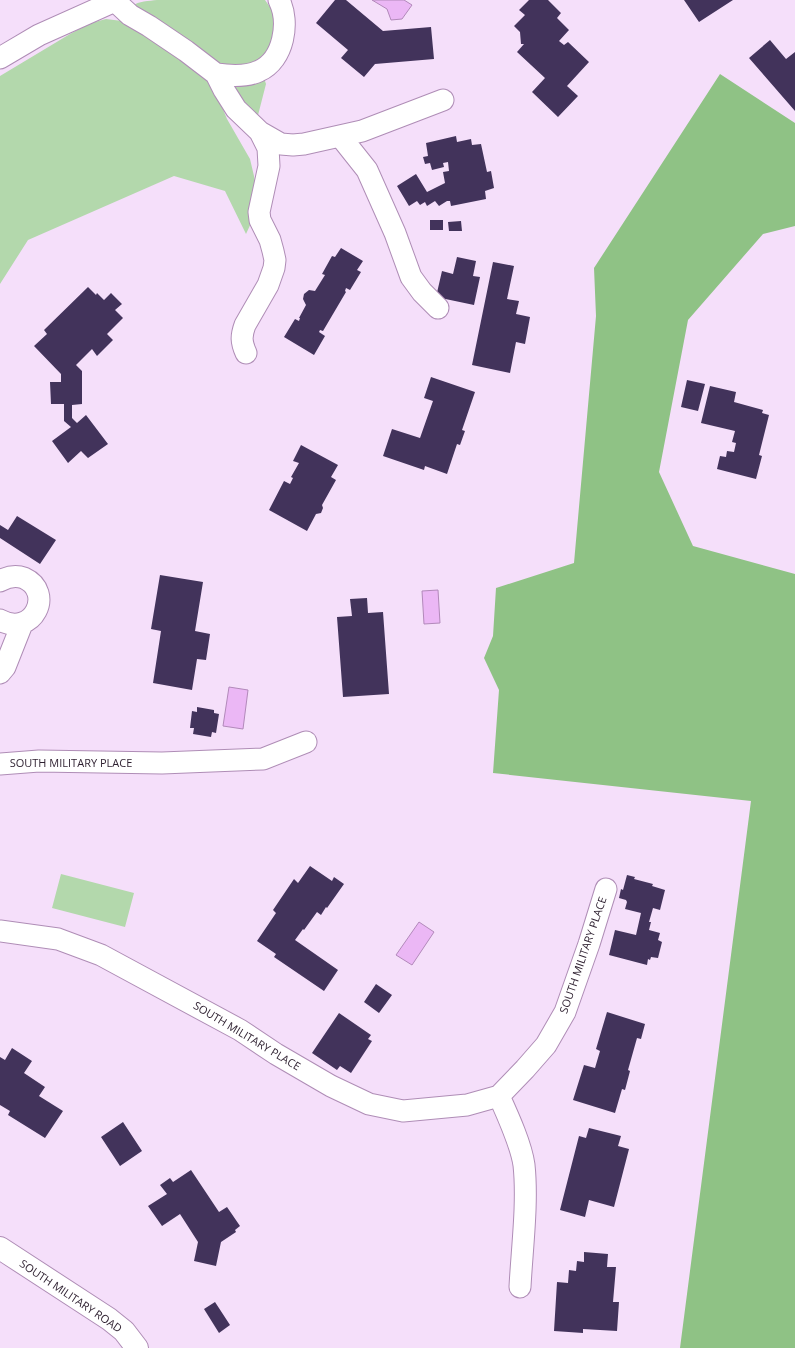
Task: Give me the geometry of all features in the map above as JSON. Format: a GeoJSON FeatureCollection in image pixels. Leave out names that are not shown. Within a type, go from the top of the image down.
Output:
{"type":"FeatureCollection","features":[{"type":"Feature","properties":{"kind":"street"},"geometry":{"type":"LineString","coordinates":[[0,58],[39,35],[115,0],[130,15],[186,50],[216,74],[236,109],[260,132],[281,144],[293,145],[362,131],[443,100]]}},
{"type":"Feature","properties":{"kind":"street"},"geometry":{"type":"LineString","coordinates":[[216,74],[229,76],[251,74],[267,67],[273,61],[278,53],[283,34],[284,15],[279,0]]}},
{"type":"Feature","properties":{"kind":"street"},"geometry":{"type":"LineString","coordinates":[[246,353],[242,344],[245,325],[272,274],[275,260],[270,240],[260,220],[259,206],[265,188],[269,166],[268,148],[260,132]]}},
{"type":"Feature","properties":{"kind":"street"},"geometry":{"type":"LineString","coordinates":[[340,136],[367,170],[384,206],[411,277],[422,292],[438,308]]}},
{"type":"Feature","properties":{"kind":"street"},"geometry":{"type":"LineString","coordinates":[[0,581],[14,576],[28,580],[38,592],[39,600],[38,608],[35,614],[22,624],[6,624],[0,620]]}},
{"type":"Feature","properties":{"kind":"street"},"geometry":{"type":"LineString","coordinates":[[0,673],[5,667],[22,624]]}},
{"type":"Feature","properties":{"kind":"street","name":"SOUTH MILITARY PLACE"},"geometry":{"type":"LineString","coordinates":[[0,764],[40,762],[162,763],[262,759],[306,742]]}},
{"type":"Feature","properties":{"kind":"street","name":"SOUTH MILITARY PLACE"},"geometry":{"type":"LineString","coordinates":[[0,931],[58,939],[101,955],[240,1030],[276,1054],[331,1086],[369,1104],[404,1111],[467,1105],[499,1096],[546,1045],[565,1012],[589,944],[606,888]]}},
{"type":"Feature","properties":{"kind":"street"},"geometry":{"type":"LineString","coordinates":[[499,1096],[514,1130],[524,1164],[525,1195],[520,1287]]}},
{"type":"Feature","properties":{"kind":"street","name":"SOUTH MILITARY ROAD"},"geometry":{"type":"LineString","coordinates":[[0,1248],[109,1320],[124,1331],[137,1348]]}},
{"type":"Feature","properties":{"kind":"green space"},"geometry":{"type":"Polygon","coordinates":[[[157,0],[265,0],[275,17],[273,44],[259,62],[228,69],[133,6],[141,2],[157,0]]]}},
{"type":"Feature","properties":{"kind":"green space"},"geometry":{"type":"Polygon","coordinates":[[[106,19],[122,21],[203,73],[215,90],[227,119],[250,159],[257,192],[252,221],[246,234],[225,191],[174,176],[28,240],[0,284],[0,76],[70,34],[91,23],[106,19]]]}},
{"type":"Feature","properties":{"kind":"green space"},"geometry":{"type":"Polygon","coordinates":[[[720,74],[795,123],[795,226],[763,234],[688,320],[659,472],[693,546],[795,574],[795,1348],[680,1348],[751,801],[493,773],[499,690],[484,658],[493,636],[496,588],[574,563],[596,316],[594,268],[720,74]]]}},
{"type":"Feature","properties":{"kind":"green space"},"geometry":{"type":"Polygon","coordinates":[[[262,80],[265,81],[266,84],[256,123],[232,86],[262,80]]]}},
{"type":"Feature","properties":{"kind":"green space"},"geometry":{"type":"Polygon","coordinates":[[[61,874],[134,893],[125,927],[52,908],[61,874]]]}},
{"type":"Feature","properties":{"kind":"shaded area"},"geometry":{"type":"Polygon","coordinates":[[[372,0],[404,0],[412,5],[402,19],[391,20],[387,9],[372,0]]]}},
{"type":"Feature","properties":{"kind":"shaded area"},"geometry":{"type":"Polygon","coordinates":[[[438,590],[440,623],[424,624],[422,591],[438,590]]]}},
{"type":"Feature","properties":{"kind":"shaded area"},"geometry":{"type":"Polygon","coordinates":[[[229,687],[248,690],[243,729],[223,726],[229,687]]]}},
{"type":"Feature","properties":{"kind":"shaded area"},"geometry":{"type":"Polygon","coordinates":[[[419,922],[434,932],[412,965],[396,955],[419,922]]]}},
{"type":"Feature","properties":{"kind":"building"},"geometry":{"type":"Polygon","coordinates":[[[335,0],[346,0],[383,31],[431,27],[434,59],[375,64],[364,77],[341,58],[348,50],[316,23],[335,0]]]}},
{"type":"Feature","properties":{"kind":"building"},"geometry":{"type":"Polygon","coordinates":[[[529,0],[548,0],[561,13],[557,18],[569,30],[559,41],[564,45],[568,42],[589,62],[567,86],[578,96],[558,117],[532,92],[545,78],[517,52],[524,44],[521,44],[520,32],[514,26],[525,15],[519,10],[529,0]]]}},
{"type":"Feature","properties":{"kind":"building"},"geometry":{"type":"Polygon","coordinates":[[[684,0],[733,0],[699,22],[684,0]]]}},
{"type":"Feature","properties":{"kind":"building"},"geometry":{"type":"Polygon","coordinates":[[[770,40],[786,59],[795,52],[795,111],[749,58],[770,40]]]}},
{"type":"Feature","properties":{"kind":"building"},"geometry":{"type":"Polygon","coordinates":[[[456,136],[457,142],[471,139],[472,145],[481,144],[487,172],[491,171],[494,188],[485,191],[486,199],[451,206],[450,201],[447,201],[439,206],[435,201],[427,206],[425,202],[420,205],[417,201],[409,206],[397,186],[416,174],[427,192],[445,183],[443,172],[449,171],[448,162],[443,163],[444,167],[432,170],[430,163],[425,164],[423,157],[428,156],[426,143],[456,136]]]}},
{"type":"Feature","properties":{"kind":"building"},"geometry":{"type":"Polygon","coordinates":[[[430,220],[443,220],[443,230],[430,230],[430,220]]]}},
{"type":"Feature","properties":{"kind":"building"},"geometry":{"type":"Polygon","coordinates":[[[461,221],[462,231],[449,231],[448,222],[461,221]]]}},
{"type":"Feature","properties":{"kind":"building"},"geometry":{"type":"Polygon","coordinates":[[[341,248],[363,261],[357,270],[361,272],[350,290],[346,288],[346,292],[323,331],[320,330],[319,332],[325,336],[314,355],[284,337],[295,319],[299,321],[299,318],[306,305],[303,299],[304,294],[309,290],[315,291],[325,275],[322,274],[332,256],[335,257],[341,248]]]}},
{"type":"Feature","properties":{"kind":"building"},"geometry":{"type":"Polygon","coordinates":[[[457,257],[476,261],[473,276],[480,277],[474,305],[436,297],[442,271],[453,274],[457,257]]]}},
{"type":"Feature","properties":{"kind":"building"},"geometry":{"type":"Polygon","coordinates":[[[493,262],[514,266],[507,299],[519,301],[516,314],[530,317],[525,344],[516,342],[510,373],[472,365],[493,262]]]}},
{"type":"Feature","properties":{"kind":"building"},"geometry":{"type":"Polygon","coordinates":[[[88,287],[104,300],[111,293],[122,304],[115,310],[123,318],[107,334],[113,340],[97,356],[92,349],[76,365],[82,371],[82,404],[72,405],[72,418],[77,423],[86,415],[108,444],[88,458],[81,451],[68,463],[52,441],[71,427],[64,421],[64,404],[51,404],[50,382],[61,382],[61,374],[34,346],[47,334],[44,330],[88,287]]]}},
{"type":"Feature","properties":{"kind":"building"},"geometry":{"type":"Polygon","coordinates":[[[431,377],[475,392],[462,430],[465,431],[460,445],[457,444],[447,474],[425,466],[424,470],[383,456],[392,429],[420,438],[433,401],[424,398],[431,377]]]}},
{"type":"Feature","properties":{"kind":"building"},"geometry":{"type":"Polygon","coordinates":[[[687,380],[705,384],[698,411],[681,407],[687,380]]]}},
{"type":"Feature","properties":{"kind":"building"},"geometry":{"type":"Polygon","coordinates":[[[710,386],[736,392],[734,402],[763,410],[762,413],[769,415],[759,455],[762,456],[756,479],[717,469],[720,456],[726,457],[727,451],[734,452],[736,443],[732,442],[735,431],[701,423],[710,386]]]}},
{"type":"Feature","properties":{"kind":"building"},"geometry":{"type":"Polygon","coordinates":[[[301,445],[338,465],[331,477],[336,480],[322,505],[323,508],[321,513],[316,514],[307,531],[269,510],[284,481],[290,484],[293,478],[291,477],[299,463],[293,461],[301,445]]]}},
{"type":"Feature","properties":{"kind":"building"},"geometry":{"type":"Polygon","coordinates":[[[17,516],[56,540],[40,564],[0,538],[0,525],[8,530],[17,516]]]}},
{"type":"Feature","properties":{"kind":"building"},"geometry":{"type":"Polygon","coordinates":[[[160,575],[203,582],[195,631],[210,634],[206,660],[197,659],[192,690],[153,683],[161,631],[151,629],[160,575]]]}},
{"type":"Feature","properties":{"kind":"building"},"geometry":{"type":"Polygon","coordinates":[[[367,598],[368,613],[383,612],[389,694],[343,697],[337,617],[352,616],[350,599],[367,598]]]}},
{"type":"Feature","properties":{"kind":"building"},"geometry":{"type":"Polygon","coordinates":[[[197,707],[214,710],[214,713],[219,714],[216,733],[212,732],[211,737],[193,734],[194,728],[190,728],[192,711],[197,712],[197,707]]]}},
{"type":"Feature","properties":{"kind":"building"},"geometry":{"type":"Polygon","coordinates":[[[310,866],[332,881],[334,877],[344,884],[321,915],[317,912],[295,940],[338,970],[324,991],[274,957],[276,954],[257,941],[276,913],[273,910],[294,879],[298,883],[310,866]]]}},
{"type":"Feature","properties":{"kind":"building"},"geometry":{"type":"Polygon","coordinates":[[[627,875],[665,890],[660,910],[653,908],[649,922],[651,922],[649,930],[660,933],[658,940],[662,942],[658,958],[651,957],[650,960],[648,959],[647,965],[609,955],[615,930],[636,935],[641,913],[625,909],[627,902],[626,900],[619,898],[627,875]]]}},
{"type":"Feature","properties":{"kind":"building"},"geometry":{"type":"Polygon","coordinates":[[[376,984],[392,995],[379,1013],[364,1002],[376,984]]]}},
{"type":"Feature","properties":{"kind":"building"},"geometry":{"type":"Polygon","coordinates":[[[607,1012],[645,1024],[641,1039],[637,1038],[628,1070],[630,1071],[625,1090],[622,1089],[615,1113],[573,1100],[584,1065],[595,1068],[600,1051],[596,1049],[607,1012]]]}},
{"type":"Feature","properties":{"kind":"building"},"geometry":{"type":"Polygon","coordinates":[[[339,1013],[371,1035],[368,1039],[372,1041],[351,1073],[340,1066],[337,1070],[312,1053],[339,1013]]]}},
{"type":"Feature","properties":{"kind":"building"},"geometry":{"type":"Polygon","coordinates":[[[12,1048],[32,1061],[24,1073],[45,1087],[39,1096],[63,1111],[45,1138],[8,1115],[10,1111],[0,1105],[0,1057],[5,1060],[12,1048]]]}},
{"type":"Feature","properties":{"kind":"building"},"geometry":{"type":"Polygon","coordinates":[[[123,1122],[142,1151],[120,1166],[101,1137],[123,1122]]]}},
{"type":"Feature","properties":{"kind":"building"},"geometry":{"type":"Polygon","coordinates":[[[589,1128],[621,1136],[618,1146],[629,1149],[614,1207],[589,1200],[585,1217],[560,1210],[579,1136],[586,1138],[589,1128]]]}},
{"type":"Feature","properties":{"kind":"building"},"geometry":{"type":"Polygon","coordinates":[[[191,1170],[219,1212],[227,1207],[240,1226],[235,1230],[236,1232],[221,1242],[216,1266],[194,1261],[198,1242],[180,1214],[162,1226],[148,1206],[167,1194],[160,1185],[170,1178],[173,1182],[191,1170]]]}},
{"type":"Feature","properties":{"kind":"building"},"geometry":{"type":"Polygon","coordinates":[[[584,1252],[608,1254],[607,1267],[616,1267],[613,1302],[619,1302],[617,1331],[583,1329],[583,1333],[554,1331],[557,1282],[568,1283],[569,1270],[576,1271],[577,1261],[584,1262],[584,1252]]]}},
{"type":"Feature","properties":{"kind":"building"},"geometry":{"type":"Polygon","coordinates":[[[215,1302],[230,1325],[219,1333],[204,1309],[215,1302]]]}}]}
